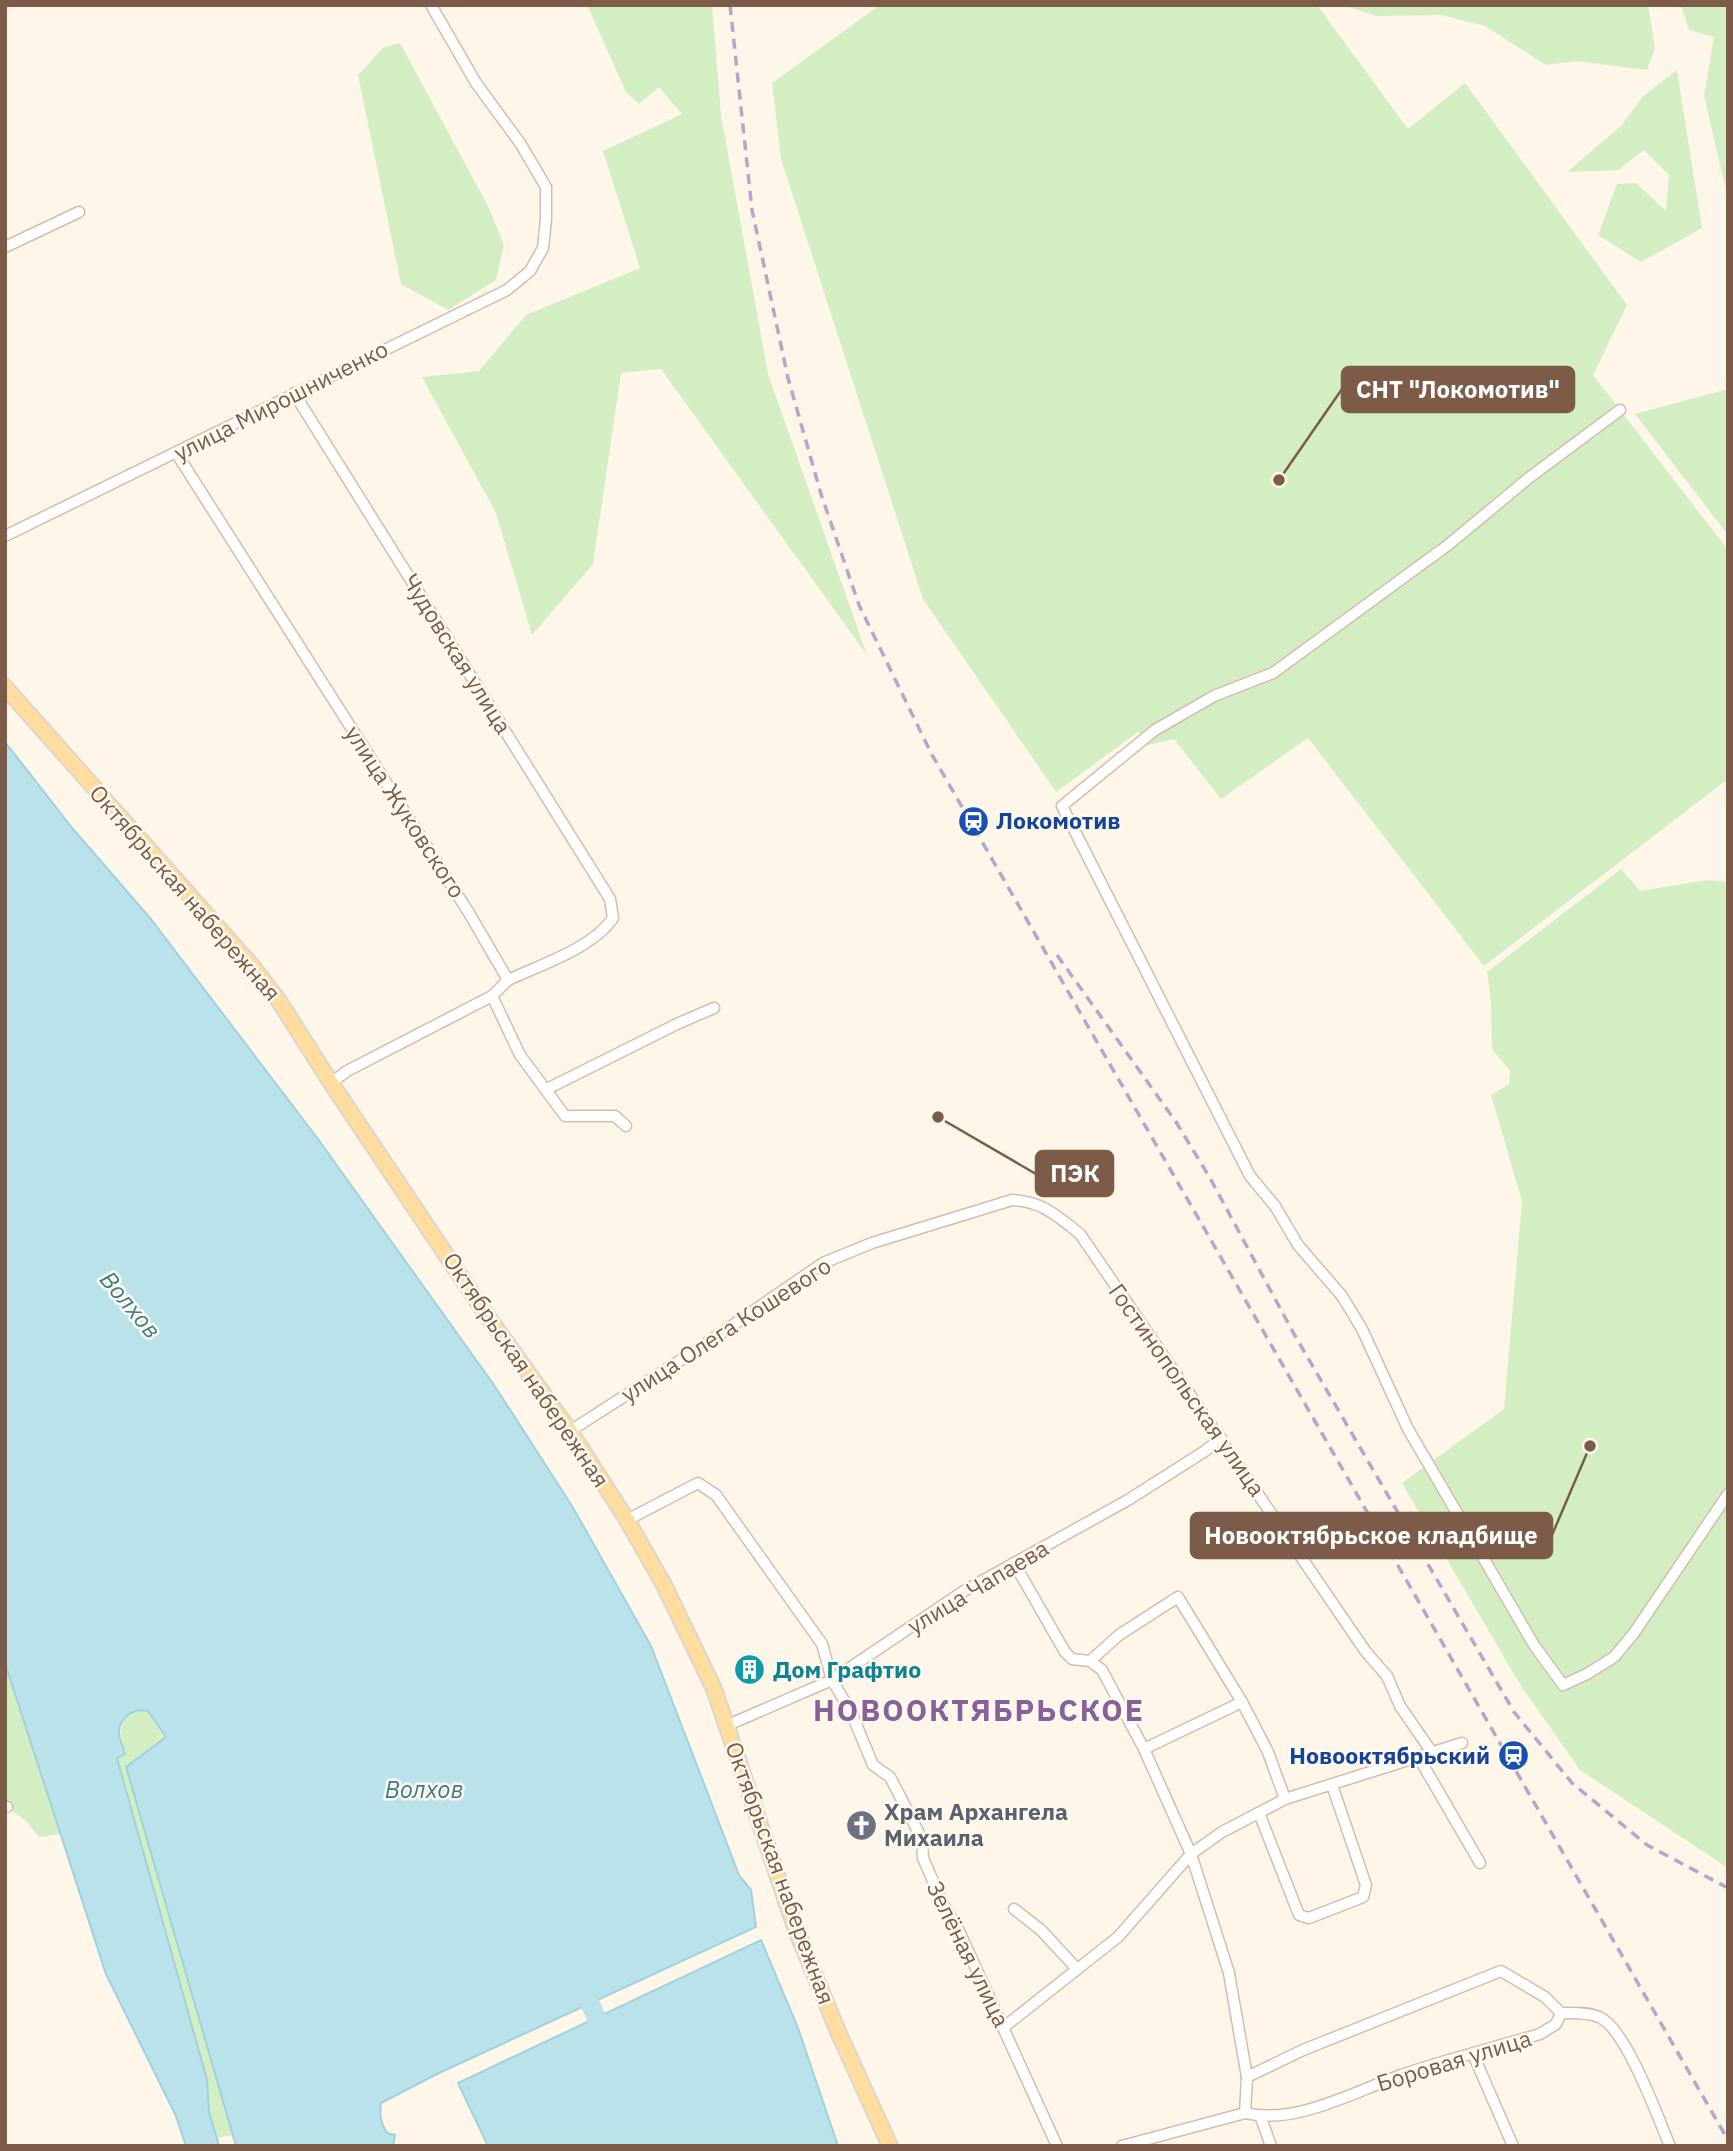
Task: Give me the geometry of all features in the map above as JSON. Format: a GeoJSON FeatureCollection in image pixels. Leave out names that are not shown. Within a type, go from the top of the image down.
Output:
{"type":"FeatureCollection","features":[{"type":"Feature","properties":{"kind":"main road","name":"Октябрьская набережная"},"geometry":{"type":"LineString","coordinates":[[5,687],[253,967],[279,1001],[483,1310],[570,1431],[627,1520],[690,1636],[728,1725],[796,1930],[890,2146]]}},
{"type":"Feature","properties":{"kind":"street","name":"улица Мирошниченко"},"geometry":{"type":"LineString","coordinates":[[5,536],[507,290],[530,271],[543,248],[546,187],[520,143],[476,83],[431,5]]}},
{"type":"Feature","properties":{"kind":"street"},"geometry":{"type":"LineString","coordinates":[[5,247],[79,212]]}},
{"type":"Feature","properties":{"kind":"street","name":"Чудовская улица"},"geometry":{"type":"LineString","coordinates":[[293,393],[610,899],[613,918],[606,929],[586,943],[508,980]]}},
{"type":"Feature","properties":{"kind":"street"},"geometry":{"type":"LineString","coordinates":[[1620,410],[1530,477],[1448,545],[1273,673],[1214,696],[1155,730],[1062,806],[1250,1176],[1275,1206],[1305,1254],[1348,1307],[1362,1329],[1408,1429],[1534,1645],[1563,1685],[1615,1657],[1728,1494]]}},
{"type":"Feature","properties":{"kind":"street","name":"улица Жуковского"},"geometry":{"type":"LineString","coordinates":[[177,454],[469,913],[508,980]]}},
{"type":"Feature","properties":{"kind":"street"},"geometry":{"type":"LineString","coordinates":[[331,1083],[347,1071],[492,996],[508,980]]}},
{"type":"Feature","properties":{"kind":"street"},"geometry":{"type":"LineString","coordinates":[[492,996],[520,1055],[565,1116],[615,1116],[626,1126]]}},
{"type":"Feature","properties":{"kind":"street"},"geometry":{"type":"LineString","coordinates":[[547,1089],[714,1008]]}},
{"type":"Feature","properties":{"kind":"street","name":"улица Олега Кошевого"},"geometry":{"type":"LineString","coordinates":[[570,1431],[695,1351],[814,1269],[872,1243],[1012,1200],[1046,1207],[1080,1234]]}},
{"type":"Feature","properties":{"kind":"street","name":"Гостинопольская улица"},"geometry":{"type":"LineString","coordinates":[[1080,1234],[1366,1652],[1387,1676],[1400,1706],[1433,1754]]}},
{"type":"Feature","properties":{"kind":"street","name":"улица Чапаева"},"geometry":{"type":"LineString","coordinates":[[728,1725],[832,1680],[964,1591],[1128,1500],[1221,1438]]}},
{"type":"Feature","properties":{"kind":"street","name":"Зелёная улица"},"geometry":{"type":"LineString","coordinates":[[627,1520],[698,1483],[716,1495],[822,1644],[832,1680],[851,1712],[873,1765],[890,1777],[922,1839],[923,1858],[942,1902],[960,1931],[1057,2146]]}},
{"type":"Feature","properties":{"kind":"street"},"geometry":{"type":"LineString","coordinates":[[1014,1563],[1065,1651],[1072,1658],[1090,1661],[1102,1670],[1144,1749],[1191,1854],[1229,1973],[1247,2077],[1245,2113],[1122,2146]]}},
{"type":"Feature","properties":{"kind":"street"},"geometry":{"type":"LineString","coordinates":[[1090,1661],[1119,1635],[1178,1597],[1242,1702],[1268,1752],[1285,1799]]}},
{"type":"Feature","properties":{"kind":"street"},"geometry":{"type":"LineString","coordinates":[[1144,1749],[1242,1702]]}},
{"type":"Feature","properties":{"kind":"street"},"geometry":{"type":"LineString","coordinates":[[1004,2027],[1118,1937],[1191,1854],[1222,1832],[1285,1799],[1462,1743]]}},
{"type":"Feature","properties":{"kind":"street"},"geometry":{"type":"LineString","coordinates":[[1419,1758],[1480,1863]]}},
{"type":"Feature","properties":{"kind":"street"},"geometry":{"type":"LineString","coordinates":[[1259,1813],[1299,1915],[1309,1918],[1363,1897],[1366,1885],[1332,1785]]}},
{"type":"Feature","properties":{"kind":"street"},"geometry":{"type":"LineString","coordinates":[[1014,1909],[1041,1930],[1077,1969]]}},
{"type":"Feature","properties":{"kind":"street","name":"Боровая улица"},"geometry":{"type":"LineString","coordinates":[[1245,2113],[1261,2118],[1310,2109],[1409,2072],[1540,2034],[1556,2024],[1561,2013],[1545,1997],[1501,1971],[1303,2050],[1247,2077]]}},
{"type":"Feature","properties":{"kind":"street"},"geometry":{"type":"LineString","coordinates":[[1561,2013],[1599,2016],[1611,2025],[1639,2073],[1670,2146]]}},
{"type":"Feature","properties":{"kind":"street"},"geometry":{"type":"LineString","coordinates":[[1473,2054],[1513,2146]]}},
{"type":"Feature","properties":{"kind":"street"},"geometry":{"type":"LineString","coordinates":[[1261,2118],[1271,2146]]}},
{"type":"Feature","properties":{"kind":"green space"},"geometry":{"type":"Polygon","coordinates":[[[587,5],[712,5],[721,115],[768,374],[867,655],[661,369],[621,373],[593,564],[532,635],[496,513],[422,377],[479,371],[526,315],[640,268],[603,151],[682,114],[659,87],[639,104],[626,92],[587,5]]]}},
{"type":"Feature","properties":{"kind":"green space"},"geometry":{"type":"Polygon","coordinates":[[[880,5],[1317,5],[1408,129],[1465,83],[1627,305],[1593,375],[1728,550],[1728,779],[1484,966],[1308,738],[1221,799],[1174,739],[1148,745],[1138,732],[1056,792],[923,599],[781,159],[772,83],[880,5]]]}},
{"type":"Feature","properties":{"kind":"green space"},"geometry":{"type":"Polygon","coordinates":[[[1342,5],[1648,5],[1655,48],[1647,70],[1576,61],[1546,65],[1485,26],[1441,15],[1377,16],[1342,5]]]}},
{"type":"Feature","properties":{"kind":"green space"},"geometry":{"type":"Polygon","coordinates":[[[1681,5],[1728,5],[1728,199],[1704,96],[1714,37],[1689,30],[1681,5]]]}},
{"type":"Feature","properties":{"kind":"green space"},"geometry":{"type":"Polygon","coordinates":[[[400,43],[489,208],[504,245],[496,280],[448,310],[401,284],[358,75],[384,47],[400,43]]]}},
{"type":"Feature","properties":{"kind":"green space"},"geometry":{"type":"Polygon","coordinates":[[[1677,70],[1702,228],[1641,262],[1598,235],[1617,184],[1636,183],[1666,211],[1669,175],[1644,150],[1618,170],[1567,172],[1622,125],[1643,96],[1677,70]]]}},
{"type":"Feature","properties":{"kind":"green space"},"geometry":{"type":"Polygon","coordinates":[[[1728,389],[1728,535],[1635,414],[1728,389]]]}},
{"type":"Feature","properties":{"kind":"green space"},"geometry":{"type":"Polygon","coordinates":[[[1621,869],[1640,891],[1707,880],[1728,882],[1728,1868],[1580,1770],[1521,1686],[1402,1483],[1504,1409],[1522,1201],[1491,1095],[1509,1084],[1510,1071],[1492,1049],[1487,972],[1621,869]]]}},
{"type":"Feature","properties":{"kind":"green space"},"geometry":{"type":"Polygon","coordinates":[[[5,1663],[61,1834],[39,1837],[5,1802],[5,1663]]]}},
{"type":"Feature","properties":{"kind":"green space"},"geometry":{"type":"Polygon","coordinates":[[[139,1709],[147,1711],[166,1737],[126,1767],[233,2135],[217,2138],[209,2112],[207,2080],[117,1758],[125,1754],[121,1733],[123,1722],[139,1709]]]}},
{"type":"Feature","properties":{"kind":"water","name":"Волхов"},"geometry":{"type":"Polygon","coordinates":[[[5,742],[73,829],[150,918],[318,1139],[494,1385],[572,1506],[651,1646],[739,1875],[751,1890],[756,1927],[439,2073],[381,2103],[383,2126],[387,2133],[395,2135],[393,2146],[236,2146],[126,1767],[166,1737],[148,1711],[138,1711],[129,1714],[120,1726],[119,1734],[125,1754],[117,1758],[207,2080],[209,2112],[219,2146],[186,2146],[176,2116],[106,1974],[5,1663],[5,742]]]}},
{"type":"Feature","properties":{"kind":"water"},"geometry":{"type":"Polygon","coordinates":[[[761,1940],[798,2028],[838,2146],[488,2146],[458,2083],[761,1940]]]}},
{"type":"Feature","properties":{"kind":"waterway","name":"Волхов"},"geometry":{"type":"LineString","coordinates":[[579,1979],[607,2041]]}},
{"type":"Feature","properties":{"kind":"railway"},"geometry":{"type":"LineString","coordinates":[[730,5],[752,210],[788,378],[821,494],[859,605],[931,753],[1728,2140]]}},
{"type":"Feature","properties":{"kind":"railway"},"geometry":{"type":"LineString","coordinates":[[1057,955],[1176,1122],[1210,1178],[1294,1334],[1514,1712],[1572,1783],[1647,1845],[1728,1888]]}},
{"type":"Feature","properties":{"kind":"place","name":"СНТ \"Локомотив\""},"geometry":{"type":"Point","coordinates":[1279,480]}},
{"type":"Feature","properties":{"kind":"place","name":"Локомотив"},"geometry":{"type":"Point","coordinates":[973,821]}},
{"type":"Feature","properties":{"kind":"place","name":"ПЭК"},"geometry":{"type":"Point","coordinates":[938,1117]}},
{"type":"Feature","properties":{"kind":"place","name":"Новооктябрьское кладбище"},"geometry":{"type":"Point","coordinates":[1590,1446]}},
{"type":"Feature","properties":{"kind":"place","name":"Дом Графтио"},"geometry":{"type":"Point","coordinates":[750,1670]}},
{"type":"Feature","properties":{"kind":"place","name":"Новооктябрьский"},"geometry":{"type":"Point","coordinates":[1513,1756]}},
{"type":"Feature","properties":{"kind":"place","name":"Храм Архангела Михаила"},"geometry":{"type":"Point","coordinates":[861,1825]}},
{"type":"Feature","properties":{"kind":"district","name":"НОВООКТЯБРЬСКОЕ"},"geometry":{"type":"Point","coordinates":[979,1711]}}]}
